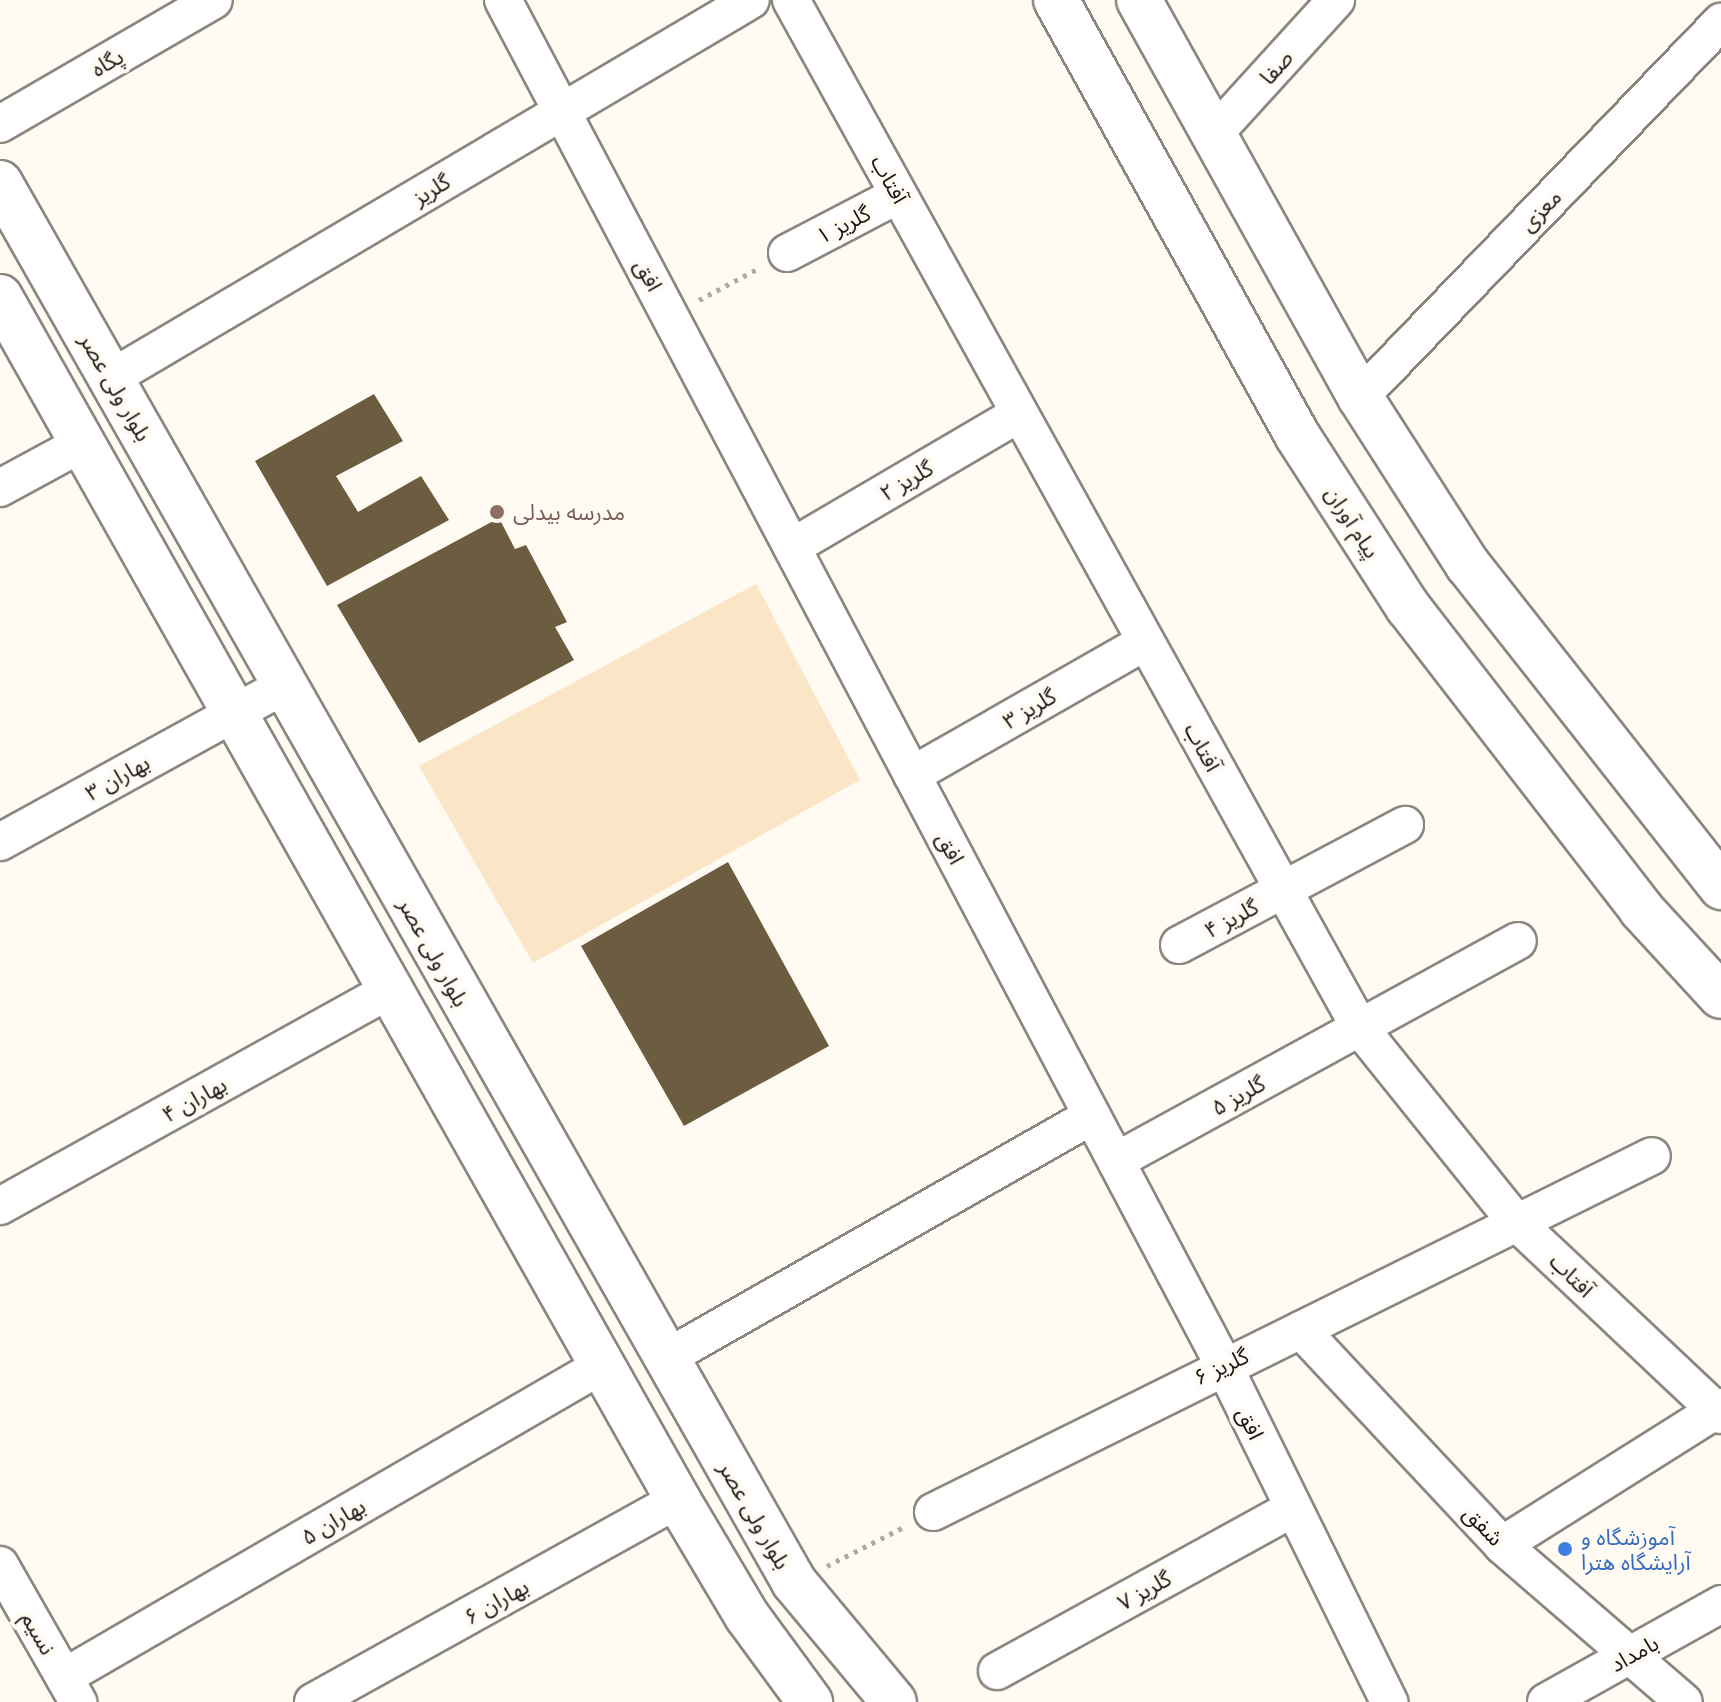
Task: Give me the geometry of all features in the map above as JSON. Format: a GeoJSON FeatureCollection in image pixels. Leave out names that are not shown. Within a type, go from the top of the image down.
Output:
{"type":"FeatureCollection","features":[{"type":"Feature","properties":{"kind":"main road","name":"پیام آوران"},"geometry":{"type":"LineString","coordinates":[[1056,0],[1297,435],[1408,607],[1641,909],[1721,996]]}},
{"type":"Feature","properties":{"kind":"main road"},"geometry":{"type":"LineString","coordinates":[[1139,0],[1360,397],[1468,565],[1721,887]]}},
{"type":"Feature","properties":{"kind":"main road","name":"بلوار ولی عصر"},"geometry":{"type":"LineString","coordinates":[[0,183],[664,1359],[794,1582],[894,1702]]}},
{"type":"Feature","properties":{"kind":"main road"},"geometry":{"type":"LineString","coordinates":[[0,297],[235,712],[388,991],[678,1500],[747,1616],[810,1702]]}},
{"type":"Feature","properties":{"kind":"street","name":"پگاه"},"geometry":{"type":"LineString","coordinates":[[0,124],[214,0]]}},
{"type":"Feature","properties":{"kind":"street","name":"افق"},"geometry":{"type":"LineString","coordinates":[[503,0],[1223,1364],[1290,1510],[1389,1702]]}},
{"type":"Feature","properties":{"kind":"street","name":"گلریز"},"geometry":{"type":"LineString","coordinates":[[111,378],[751,0]]}},
{"type":"Feature","properties":{"kind":"street","name":"آفتاب"},"geometry":{"type":"LineString","coordinates":[[791,0],[1360,1028],[1517,1223],[1719,1411]]}},
{"type":"Feature","properties":{"kind":"street","name":"صفا"},"geometry":{"type":"LineString","coordinates":[[1215,133],[1336,0]]}},
{"type":"Feature","properties":{"kind":"street","name":"معزی"},"geometry":{"type":"LineString","coordinates":[[1360,397],[1721,22]]}},
{"type":"Feature","properties":{"kind":"street","name":"گلریز ۱"},"geometry":{"type":"LineString","coordinates":[[787,253],[898,195]]}},
{"type":"Feature","properties":{"kind":"street","name":"گلریز ۲"},"geometry":{"type":"LineString","coordinates":[[792,547],[1019,414]]}},
{"type":"Feature","properties":{"kind":"street"},"geometry":{"type":"LineString","coordinates":[[0,488],[81,444]]}},
{"type":"Feature","properties":{"kind":"street","name":"گلریز ۳"},"geometry":{"type":"LineString","coordinates":[[912,775],[1145,642]]}},
{"type":"Feature","properties":{"kind":"street","name":"بهاران ۳"},"geometry":{"type":"LineString","coordinates":[[0,842],[284,686]]}},
{"type":"Feature","properties":{"kind":"street","name":"گلریز ۴"},"geometry":{"type":"LineString","coordinates":[[1179,945],[1405,825]]}},
{"type":"Feature","properties":{"kind":"street","name":"گلریز ۵"},"geometry":{"type":"LineString","coordinates":[[1116,1161],[1518,941]]}},
{"type":"Feature","properties":{"kind":"street","name":"بهاران ۴"},"geometry":{"type":"LineString","coordinates":[[0,1206],[388,991]]}},
{"type":"Feature","properties":{"kind":"street"},"geometry":{"type":"LineString","coordinates":[[664,1359],[1092,1116]]}},
{"type":"Feature","properties":{"kind":"street","name":"گلریز ۶"},"geometry":{"type":"LineString","coordinates":[[933,1512],[1223,1364],[1301,1330],[1652,1156]]}},
{"type":"Feature","properties":{"kind":"street","name":"شفق"},"geometry":{"type":"LineString","coordinates":[[1301,1330],[1502,1545],[1684,1702]]}},
{"type":"Feature","properties":{"kind":"street","name":"بهاران ۵"},"geometry":{"type":"LineString","coordinates":[[71,1690],[601,1366]]}},
{"type":"Feature","properties":{"kind":"street"},"geometry":{"type":"LineString","coordinates":[[1502,1545],[1719,1411]]}},
{"type":"Feature","properties":{"kind":"street","name":"بهاران ۶"},"geometry":{"type":"LineString","coordinates":[[313,1702],[678,1500]]}},
{"type":"Feature","properties":{"kind":"street","name":"گلریز ۷"},"geometry":{"type":"LineString","coordinates":[[997,1671],[1290,1510]]}},
{"type":"Feature","properties":{"kind":"street","name":"نسیم"},"geometry":{"type":"LineString","coordinates":[[0,1565],[71,1690]]}},
{"type":"Feature","properties":{"kind":"street","name":"بامداد"},"geometry":{"type":"LineString","coordinates":[[1546,1702],[1721,1604]]}},
{"type":"Feature","properties":{"kind":"path"},"geometry":{"type":"LineString","coordinates":[[670,315],[787,253]]}},
{"type":"Feature","properties":{"kind":"path"},"geometry":{"type":"LineString","coordinates":[[794,1582],[933,1512]]}},
{"type":"Feature","properties":{"kind":"shaded area"},"geometry":{"type":"Polygon","coordinates":[[[756,584],[860,780],[533,963],[419,766],[756,584]]]}},
{"type":"Feature","properties":{"kind":"building"},"geometry":{"type":"Polygon","coordinates":[[[374,394],[403,441],[336,476],[358,512],[421,476],[449,520],[327,586],[255,461],[374,394]]]}},
{"type":"Feature","properties":{"kind":"building"},"geometry":{"type":"Polygon","coordinates":[[[499,518],[515,549],[526,545],[567,622],[555,627],[574,660],[419,743],[337,605],[499,518]]]}},
{"type":"Feature","properties":{"kind":"building"},"geometry":{"type":"Polygon","coordinates":[[[728,862],[829,1046],[684,1126],[581,946],[728,862]]]}},
{"type":"Feature","properties":{"kind":"place","name":"مدرسه بیدلی"},"geometry":{"type":"Point","coordinates":[497,512]}},
{"type":"Feature","properties":{"kind":"place","name":"آموزشگاه و آرایشگاه هترا"},"geometry":{"type":"Point","coordinates":[1565,1549]}}]}
